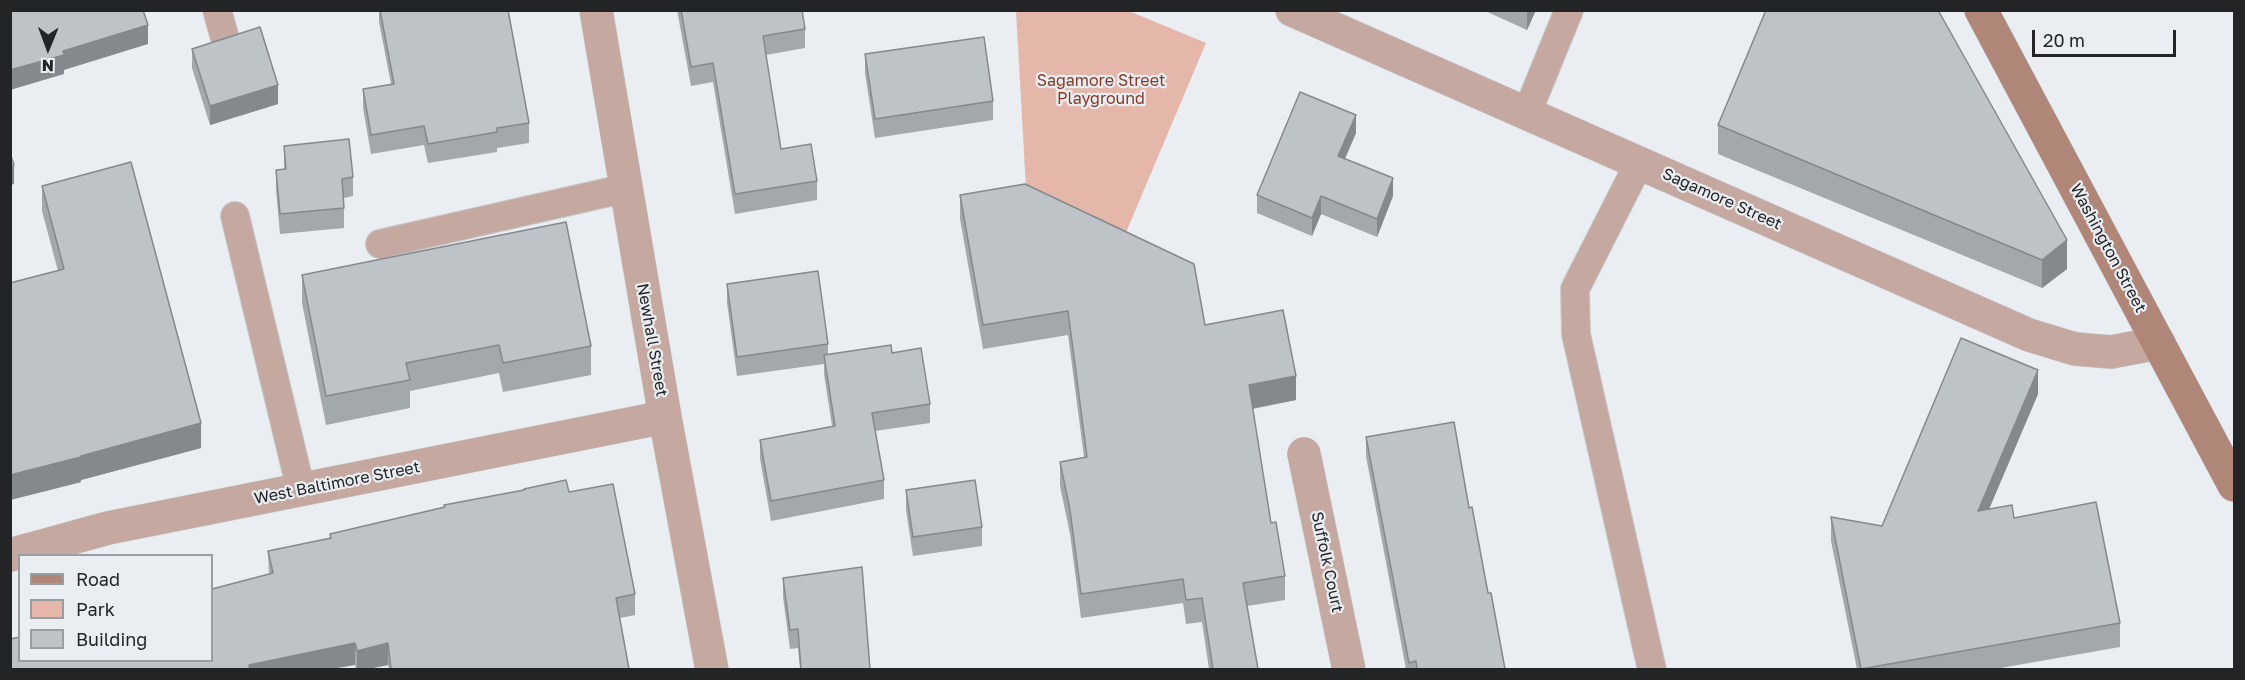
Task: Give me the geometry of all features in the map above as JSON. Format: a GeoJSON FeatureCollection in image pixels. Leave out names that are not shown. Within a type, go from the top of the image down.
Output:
{"type":"FeatureCollection","features":[{"type":"Feature","properties":{"kind":"main road","name":"Washington Street"},"geometry":{"type":"LineString","coordinates":[[1981,10],[2235,485]]}},
{"type":"Feature","properties":{"kind":"street","name":"Newhall Street"},"geometry":{"type":"LineString","coordinates":[[596,10],[665,417],[712,669]]}},
{"type":"Feature","properties":{"kind":"street","name":"Sagamore Street"},"geometry":{"type":"LineString","coordinates":[[1292,10],[2029,335],[2075,349],[2111,352],[2159,343]]}},
{"type":"Feature","properties":{"kind":"street","name":"West Baltimore Street"},"geometry":{"type":"LineString","coordinates":[[10,555],[108,528],[665,417]]}},
{"type":"Feature","properties":{"kind":"street","name":"Suffolk Court"},"geometry":{"type":"LineString","coordinates":[[1304,454],[1349,669]]}},
{"type":"Feature","properties":{"kind":"lane"},"geometry":{"type":"LineString","coordinates":[[1527,114],[1569,10]]}},
{"type":"Feature","properties":{"kind":"lane"},"geometry":{"type":"LineString","coordinates":[[1639,163],[1575,289],[1575,312],[1576,334],[1652,669]]}},
{"type":"Feature","properties":{"kind":"lane"},"geometry":{"type":"LineString","coordinates":[[380,244],[627,188]]}},
{"type":"Feature","properties":{"kind":"lane"},"geometry":{"type":"LineString","coordinates":[[235,216],[301,490]]}},
{"type":"Feature","properties":{"kind":"green space","name":"Sagamore Street Playground"},"geometry":{"type":"Polygon","coordinates":[[[1016,11],[1129,11],[1206,43],[1119,249],[1027,206],[1016,11]]]}},
{"type":"Feature","properties":{"kind":"building"},"geometry":{"type":"Polygon","coordinates":[[[10,10],[143,10],[148,25],[63,51],[64,55],[10,70],[10,10]]]}},
{"type":"Feature","properties":{"kind":"building"},"geometry":{"type":"Polygon","coordinates":[[[380,10],[508,10],[529,123],[497,128],[497,132],[428,144],[424,126],[371,135],[363,89],[394,84],[380,10]]]}},
{"type":"Feature","properties":{"kind":"building"},"geometry":{"type":"Polygon","coordinates":[[[681,10],[802,10],[805,29],[763,36],[781,149],[811,144],[817,181],[735,194],[713,63],[691,67],[681,10]]]}},
{"type":"Feature","properties":{"kind":"building"},"geometry":{"type":"Polygon","coordinates":[[[1766,10],[1938,10],[2067,240],[2042,260],[1718,125],[1766,10]]]}},
{"type":"Feature","properties":{"kind":"building"},"geometry":{"type":"Polygon","coordinates":[[[260,27],[278,85],[210,106],[192,49],[260,27]]]}},
{"type":"Feature","properties":{"kind":"building"},"geometry":{"type":"Polygon","coordinates":[[[984,37],[993,101],[875,119],[865,54],[984,37]]]}},
{"type":"Feature","properties":{"kind":"building"},"geometry":{"type":"Polygon","coordinates":[[[1300,92],[1356,115],[1338,156],[1393,178],[1377,219],[1321,196],[1312,218],[1257,195],[1300,92]]]}},
{"type":"Feature","properties":{"kind":"building"},"geometry":{"type":"Polygon","coordinates":[[[349,139],[353,177],[342,179],[344,208],[280,214],[276,170],[286,169],[284,146],[349,139]]]}},
{"type":"Feature","properties":{"kind":"building"},"geometry":{"type":"Polygon","coordinates":[[[10,153],[14,165],[10,166],[10,153]]]}},
{"type":"Feature","properties":{"kind":"building"},"geometry":{"type":"Polygon","coordinates":[[[131,162],[201,423],[10,475],[10,283],[64,269],[42,186],[131,162]]]}},
{"type":"Feature","properties":{"kind":"building"},"geometry":{"type":"Polygon","coordinates":[[[1025,184],[1194,264],[1205,325],[1283,310],[1296,376],[1249,385],[1271,523],[1276,522],[1285,576],[1243,583],[1258,669],[1213,669],[1202,598],[1186,600],[1183,579],[1081,594],[1070,510],[1060,462],[1087,457],[1068,311],[983,325],[960,195],[1025,184]]]}},
{"type":"Feature","properties":{"kind":"building"},"geometry":{"type":"Polygon","coordinates":[[[566,222],[591,346],[503,363],[499,345],[406,363],[410,380],[326,396],[302,275],[566,222]]]}},
{"type":"Feature","properties":{"kind":"building"},"geometry":{"type":"Polygon","coordinates":[[[818,271],[828,344],[737,357],[727,284],[818,271]]]}},
{"type":"Feature","properties":{"kind":"building"},"geometry":{"type":"Polygon","coordinates":[[[1961,338],[2038,370],[1978,511],[2012,505],[2014,518],[2096,502],[2120,623],[1861,669],[1831,517],[1882,526],[1961,338]]]}},
{"type":"Feature","properties":{"kind":"building"},"geometry":{"type":"Polygon","coordinates":[[[891,345],[892,353],[921,348],[930,404],[872,413],[884,480],[771,501],[760,440],[835,426],[824,355],[891,345]]]}},
{"type":"Feature","properties":{"kind":"building"},"geometry":{"type":"Polygon","coordinates":[[[1454,422],[1469,508],[1472,507],[1505,669],[1417,669],[1416,661],[1409,663],[1366,437],[1454,422]]]}},
{"type":"Feature","properties":{"kind":"building"},"geometry":{"type":"Polygon","coordinates":[[[566,480],[569,492],[613,484],[635,594],[616,598],[629,669],[391,669],[388,643],[357,651],[355,643],[249,665],[250,669],[10,669],[10,639],[18,637],[18,662],[213,662],[213,589],[273,573],[268,551],[331,538],[330,534],[445,507],[444,505],[566,480]]]}},
{"type":"Feature","properties":{"kind":"building"},"geometry":{"type":"Polygon","coordinates":[[[975,480],[982,527],[913,537],[906,490],[975,480]]]}},
{"type":"Feature","properties":{"kind":"building"},"geometry":{"type":"Polygon","coordinates":[[[862,567],[870,669],[801,669],[798,629],[790,630],[783,578],[862,567]]]}}]}
